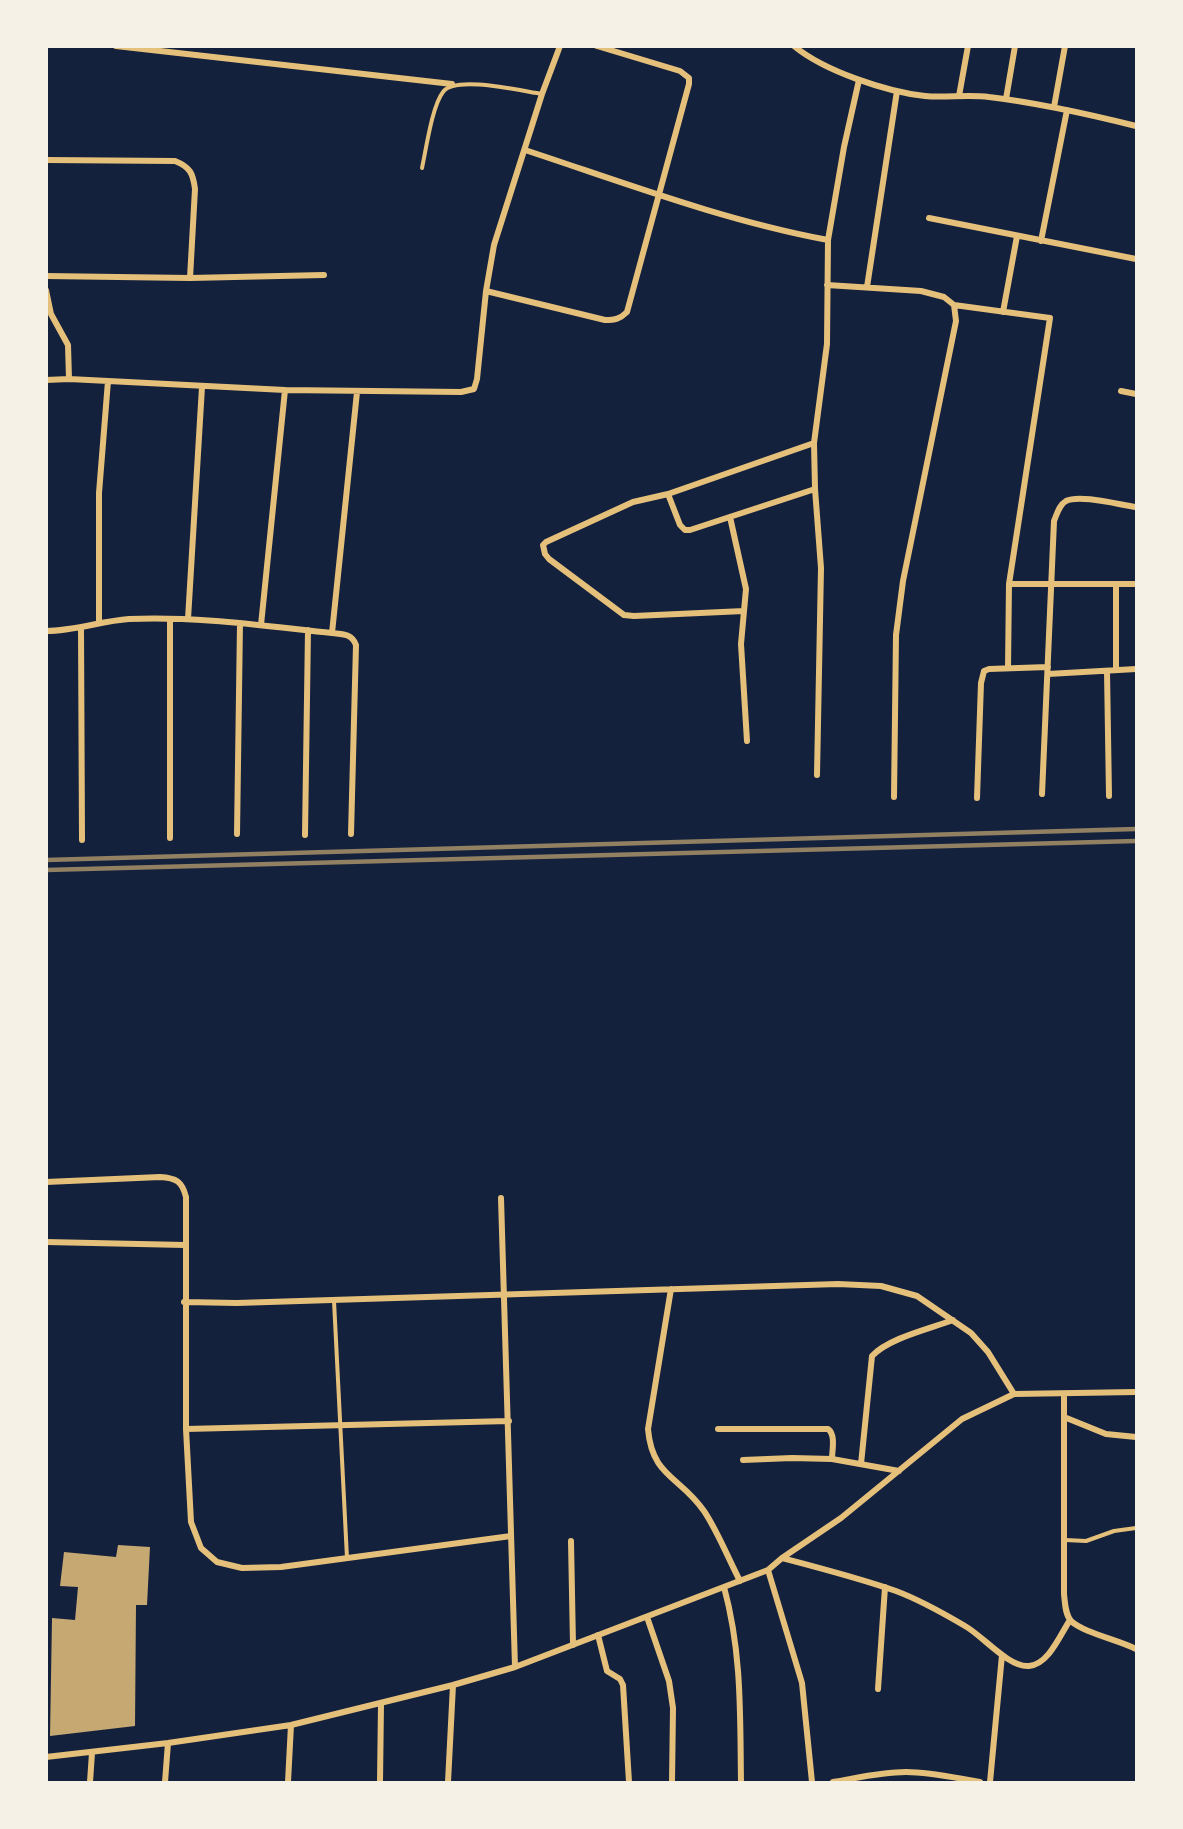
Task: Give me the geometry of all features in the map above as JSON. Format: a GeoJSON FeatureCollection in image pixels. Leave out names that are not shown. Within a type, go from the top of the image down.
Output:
{"type":"FeatureCollection","features":[{"type":"Feature","properties":{"kind":"street"},"geometry":{"type":"LineString","coordinates":[[116,46],[452,84]]}},
{"type":"Feature","properties":{"kind":"street"},"geometry":{"type":"LineString","coordinates":[[46,380],[69,379],[202,387],[357,392],[461,392],[474,389],[494,245],[542,94],[560,46]]}},
{"type":"Feature","properties":{"kind":"street"},"geometry":{"type":"LineString","coordinates":[[486,291],[605,320],[615,320],[627,312],[689,78],[680,71],[597,46]]}},
{"type":"Feature","properties":{"kind":"street"},"geometry":{"type":"LineString","coordinates":[[794,46],[825,65],[859,80],[897,91],[924,96],[973,95],[1006,99],[1054,107],[1137,126]]}},
{"type":"Feature","properties":{"kind":"street"},"geometry":{"type":"LineString","coordinates":[[959,96],[968,46]]}},
{"type":"Feature","properties":{"kind":"street"},"geometry":{"type":"LineString","coordinates":[[1006,99],[1015,46]]}},
{"type":"Feature","properties":{"kind":"street"},"geometry":{"type":"LineString","coordinates":[[1054,107],[1065,46]]}},
{"type":"Feature","properties":{"kind":"street"},"geometry":{"type":"LineString","coordinates":[[817,775],[821,568],[814,443],[827,344],[828,240],[859,80]]}},
{"type":"Feature","properties":{"kind":"street"},"geometry":{"type":"LineString","coordinates":[[867,287],[897,91]]}},
{"type":"Feature","properties":{"kind":"street"},"geometry":{"type":"LineString","coordinates":[[1041,241],[1067,110]]}},
{"type":"Feature","properties":{"kind":"street"},"geometry":{"type":"LineString","coordinates":[[525,150],[658,194],[786,232],[828,240]]}},
{"type":"Feature","properties":{"kind":"street"},"geometry":{"type":"LineString","coordinates":[[46,160],[175,162],[187,166],[194,175],[195,189],[190,278]]}},
{"type":"Feature","properties":{"kind":"street"},"geometry":{"type":"LineString","coordinates":[[929,219],[1137,259]]}},
{"type":"Feature","properties":{"kind":"street"},"geometry":{"type":"LineString","coordinates":[[1003,312],[1017,236]]}},
{"type":"Feature","properties":{"kind":"street"},"geometry":{"type":"LineString","coordinates":[[46,276],[190,278],[324,275]]}},
{"type":"Feature","properties":{"kind":"street"},"geometry":{"type":"LineString","coordinates":[[827,285],[921,291],[944,297],[954,305],[1050,318],[1009,584],[1008,668]]}},
{"type":"Feature","properties":{"kind":"street"},"geometry":{"type":"LineString","coordinates":[[46,290],[51,314],[68,345],[69,379]]}},
{"type":"Feature","properties":{"kind":"street"},"geometry":{"type":"LineString","coordinates":[[894,797],[896,635],[910,540],[956,321],[954,305]]}},
{"type":"Feature","properties":{"kind":"street"},"geometry":{"type":"LineString","coordinates":[[99,622],[99,493],[108,381]]}},
{"type":"Feature","properties":{"kind":"street"},"geometry":{"type":"LineString","coordinates":[[188,620],[202,387]]}},
{"type":"Feature","properties":{"kind":"street"},"geometry":{"type":"LineString","coordinates":[[261,625],[285,390]]}},
{"type":"Feature","properties":{"kind":"street"},"geometry":{"type":"LineString","coordinates":[[1121,391],[1137,394]]}},
{"type":"Feature","properties":{"kind":"street"},"geometry":{"type":"LineString","coordinates":[[332,633],[357,392]]}},
{"type":"Feature","properties":{"kind":"street"},"geometry":{"type":"LineString","coordinates":[[744,611],[624,615],[580,583],[543,550],[546,542],[633,502],[668,494],[814,443]]}},
{"type":"Feature","properties":{"kind":"street"},"geometry":{"type":"LineString","coordinates":[[668,494],[680,525],[685,531],[815,489]]}},
{"type":"Feature","properties":{"kind":"street"},"geometry":{"type":"LineString","coordinates":[[1042,794],[1054,521],[1059,508],[1066,501],[1077,499],[1137,507]]}},
{"type":"Feature","properties":{"kind":"street"},"geometry":{"type":"LineString","coordinates":[[730,517],[746,589],[741,644],[747,741]]}},
{"type":"Feature","properties":{"kind":"street"},"geometry":{"type":"LineString","coordinates":[[1009,584],[1137,584]]}},
{"type":"Feature","properties":{"kind":"street"},"geometry":{"type":"LineString","coordinates":[[1116,584],[1116,670]]}},
{"type":"Feature","properties":{"kind":"street"},"geometry":{"type":"LineString","coordinates":[[46,631],[62,631],[99,622],[129,619],[240,623],[348,635],[354,639],[356,645],[351,834]]}},
{"type":"Feature","properties":{"kind":"street"},"geometry":{"type":"LineString","coordinates":[[170,620],[170,838]]}},
{"type":"Feature","properties":{"kind":"street"},"geometry":{"type":"LineString","coordinates":[[237,834],[240,623]]}},
{"type":"Feature","properties":{"kind":"street"},"geometry":{"type":"LineString","coordinates":[[81,627],[82,840]]}},
{"type":"Feature","properties":{"kind":"street"},"geometry":{"type":"LineString","coordinates":[[305,835],[308,630]]}},
{"type":"Feature","properties":{"kind":"street"},"geometry":{"type":"LineString","coordinates":[[977,798],[984,671],[1008,668],[1107,671],[1137,669]]}},
{"type":"Feature","properties":{"kind":"street"},"geometry":{"type":"LineString","coordinates":[[1107,671],[1109,796]]}},
{"type":"Feature","properties":{"kind":"street"},"geometry":{"type":"LineString","coordinates":[[46,1182],[160,1177],[179,1181],[186,1197],[184,1302],[186,1429],[191,1522],[201,1548],[217,1562],[242,1568],[281,1567],[511,1536]]}},
{"type":"Feature","properties":{"kind":"street"},"geometry":{"type":"LineString","coordinates":[[501,1198],[515,1667]]}},
{"type":"Feature","properties":{"kind":"street"},"geometry":{"type":"LineString","coordinates":[[46,1242],[185,1245]]}},
{"type":"Feature","properties":{"kind":"street"},"geometry":{"type":"LineString","coordinates":[[184,1302],[237,1304],[838,1284],[881,1286],[917,1296],[971,1333],[988,1352],[1014,1394]]}},
{"type":"Feature","properties":{"kind":"street"},"geometry":{"type":"LineString","coordinates":[[671,1289],[648,1429],[649,1447],[655,1461],[704,1511],[740,1581]]}},
{"type":"Feature","properties":{"kind":"street"},"geometry":{"type":"LineString","coordinates":[[861,1464],[872,1356],[878,1350],[902,1339],[953,1320]]}},
{"type":"Feature","properties":{"kind":"street"},"geometry":{"type":"LineString","coordinates":[[46,1757],[92,1753],[291,1725],[381,1704],[515,1667],[768,1570],[841,1518],[962,1419],[1014,1394],[1137,1392]]}},
{"type":"Feature","properties":{"kind":"street"},"geometry":{"type":"LineString","coordinates":[[1064,1394],[1065,1610],[1070,1620],[1079,1626],[1137,1649]]}},
{"type":"Feature","properties":{"kind":"street"},"geometry":{"type":"LineString","coordinates":[[1064,1417],[1106,1434],[1137,1437]]}},
{"type":"Feature","properties":{"kind":"street"},"geometry":{"type":"LineString","coordinates":[[186,1429],[508,1421]]}},
{"type":"Feature","properties":{"kind":"street"},"geometry":{"type":"LineString","coordinates":[[718,1429],[828,1429],[832,1432],[832,1459]]}},
{"type":"Feature","properties":{"kind":"street"},"geometry":{"type":"LineString","coordinates":[[743,1460],[832,1459],[899,1471]]}},
{"type":"Feature","properties":{"kind":"street"},"geometry":{"type":"LineString","coordinates":[[570,1541],[573,1645]]}},
{"type":"Feature","properties":{"kind":"street"},"geometry":{"type":"LineString","coordinates":[[782,1558],[885,1587],[932,1607],[970,1628],[1002,1655],[1023,1666],[1040,1663],[1070,1620]]}},
{"type":"Feature","properties":{"kind":"street"},"geometry":{"type":"LineString","coordinates":[[768,1570],[802,1683],[812,1782]]}},
{"type":"Feature","properties":{"kind":"street"},"geometry":{"type":"LineString","coordinates":[[724,1587],[733,1621],[737,1649],[741,1782]]}},
{"type":"Feature","properties":{"kind":"street"},"geometry":{"type":"LineString","coordinates":[[878,1689],[885,1587]]}},
{"type":"Feature","properties":{"kind":"street"},"geometry":{"type":"LineString","coordinates":[[647,1617],[669,1681],[673,1708],[672,1782]]}},
{"type":"Feature","properties":{"kind":"street"},"geometry":{"type":"LineString","coordinates":[[598,1635],[604,1665],[607,1671],[620,1679],[623,1685],[629,1782]]}},
{"type":"Feature","properties":{"kind":"street"},"geometry":{"type":"LineString","coordinates":[[990,1782],[1002,1655]]}},
{"type":"Feature","properties":{"kind":"street"},"geometry":{"type":"LineString","coordinates":[[448,1782],[453,1685]]}},
{"type":"Feature","properties":{"kind":"street"},"geometry":{"type":"LineString","coordinates":[[380,1782],[381,1704]]}},
{"type":"Feature","properties":{"kind":"street"},"geometry":{"type":"LineString","coordinates":[[288,1782],[291,1725]]}},
{"type":"Feature","properties":{"kind":"street"},"geometry":{"type":"LineString","coordinates":[[165,1782],[168,1743]]}},
{"type":"Feature","properties":{"kind":"street"},"geometry":{"type":"LineString","coordinates":[[90,1782],[92,1753]]}},
{"type":"Feature","properties":{"kind":"street"},"geometry":{"type":"LineString","coordinates":[[833,1782],[906,1772],[980,1782]]}},
{"type":"Feature","properties":{"kind":"lane"},"geometry":{"type":"LineString","coordinates":[[422,168],[438,101],[444,90],[452,84],[466,83],[542,94]]}},
{"type":"Feature","properties":{"kind":"lane"},"geometry":{"type":"LineString","coordinates":[[334,1301],[347,1558]]}},
{"type":"Feature","properties":{"kind":"lane"},"geometry":{"type":"LineString","coordinates":[[1064,1540],[1086,1541],[1114,1531],[1137,1528]]}},
{"type":"Feature","properties":{"kind":"building"},"geometry":{"type":"Polygon","coordinates":[[[118,1545],[150,1547],[147,1605],[136,1605],[135,1726],[50,1736],[52,1618],[75,1620],[78,1587],[60,1586],[64,1552],[116,1557],[118,1545]]]}},
{"type":"Feature","properties":{"kind":"railway"},"geometry":{"type":"LineString","coordinates":[[46,860],[1136,829]]}},
{"type":"Feature","properties":{"kind":"railway"},"geometry":{"type":"LineString","coordinates":[[46,870],[1136,841]]}}]}
